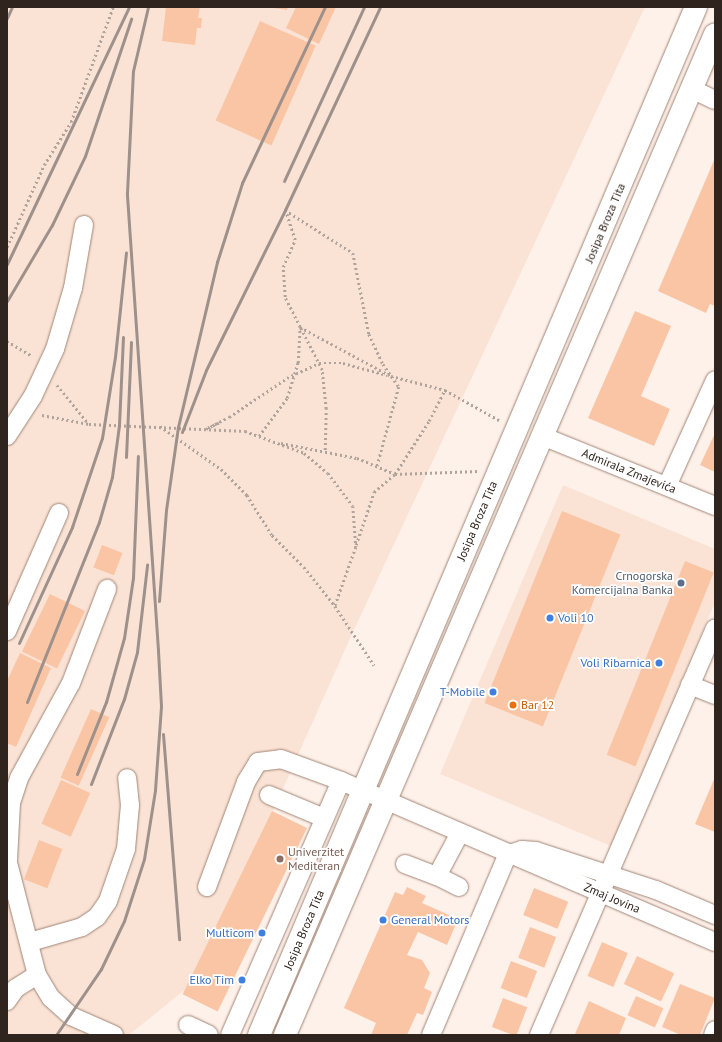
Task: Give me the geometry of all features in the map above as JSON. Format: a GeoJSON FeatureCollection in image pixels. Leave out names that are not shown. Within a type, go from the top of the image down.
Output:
{"type":"FeatureCollection","features":[{"type":"Feature","properties":{"kind":"main road","name":"Josipa Broza Tita"},"geometry":{"type":"LineString","coordinates":[[259,1035],[696,7]]}},
{"type":"Feature","properties":{"kind":"main road","name":"Josipa Broza Tita"},"geometry":{"type":"LineString","coordinates":[[285,1035],[715,34]]}},
{"type":"Feature","properties":{"kind":"street"},"geometry":{"type":"LineString","coordinates":[[692,89],[715,100]]}},
{"type":"Feature","properties":{"kind":"street"},"geometry":{"type":"LineString","coordinates":[[13,423],[33,396],[55,349],[73,288],[84,225]]}},
{"type":"Feature","properties":{"kind":"street"},"geometry":{"type":"LineString","coordinates":[[667,486],[715,380]]}},
{"type":"Feature","properties":{"kind":"street","name":"Admirala Zmajevića"},"geometry":{"type":"LineString","coordinates":[[542,436],[715,506]]}},
{"type":"Feature","properties":{"kind":"street"},"geometry":{"type":"LineString","coordinates":[[7,631],[59,513]]}},
{"type":"Feature","properties":{"kind":"street"},"geometry":{"type":"LineString","coordinates":[[107,589],[71,683],[19,778],[9,804],[8,859],[30,942],[37,975],[51,998],[71,1016],[114,1035]]}},
{"type":"Feature","properties":{"kind":"street"},"geometry":{"type":"LineString","coordinates":[[539,1035],[715,628]]}},
{"type":"Feature","properties":{"kind":"street"},"geometry":{"type":"LineString","coordinates":[[690,685],[715,695]]}},
{"type":"Feature","properties":{"kind":"street","name":"Zmaj Jovina"},"geometry":{"type":"LineString","coordinates":[[207,887],[246,782],[258,762],[281,758],[341,781],[386,802],[715,942]]}},
{"type":"Feature","properties":{"kind":"street"},"geometry":{"type":"LineString","coordinates":[[30,942],[82,927],[97,917],[108,901],[126,849],[130,805],[127,778]]}},
{"type":"Feature","properties":{"kind":"street"},"geometry":{"type":"LineString","coordinates":[[230,1035],[341,781]]}},
{"type":"Feature","properties":{"kind":"street"},"geometry":{"type":"LineString","coordinates":[[269,795],[324,818]]}},
{"type":"Feature","properties":{"kind":"street"},"geometry":{"type":"LineString","coordinates":[[437,876],[460,833]]}},
{"type":"Feature","properties":{"kind":"street","name":"Zmaj Jovina"},"geometry":{"type":"LineString","coordinates":[[508,854],[522,850],[536,850],[656,890],[715,915]]}},
{"type":"Feature","properties":{"kind":"street"},"geometry":{"type":"LineString","coordinates":[[431,1035],[508,854]]}},
{"type":"Feature","properties":{"kind":"street"},"geometry":{"type":"LineString","coordinates":[[405,864],[437,876],[459,887]]}},
{"type":"Feature","properties":{"kind":"street"},"geometry":{"type":"LineString","coordinates":[[10,992],[37,975]]}},
{"type":"Feature","properties":{"kind":"street"},"geometry":{"type":"LineString","coordinates":[[188,1025],[209,1035]]}},
{"type":"Feature","properties":{"kind":"street"},"geometry":{"type":"LineString","coordinates":[[713,1035],[715,1030]]}},
{"type":"Feature","properties":{"kind":"path"},"geometry":{"type":"LineString","coordinates":[[7,247],[44,165],[71,122],[113,7]]}},
{"type":"Feature","properties":{"kind":"path"},"geometry":{"type":"LineString","coordinates":[[325,450],[326,408],[322,370],[286,297],[283,266],[295,240],[285,210],[353,253],[369,334],[383,364],[399,387],[378,467]]}},
{"type":"Feature","properties":{"kind":"path"},"geometry":{"type":"LineString","coordinates":[[259,436],[287,398],[294,374],[300,327]]}},
{"type":"Feature","properties":{"kind":"path"},"geometry":{"type":"LineString","coordinates":[[300,327],[391,376]]}},
{"type":"Feature","properties":{"kind":"path"},"geometry":{"type":"LineString","coordinates":[[206,429],[229,417],[294,374],[319,363],[343,363],[444,390],[494,415],[514,436]]}},
{"type":"Feature","properties":{"kind":"path"},"geometry":{"type":"LineString","coordinates":[[335,606],[374,492],[395,474],[429,421],[444,390]]}},
{"type":"Feature","properties":{"kind":"path"},"geometry":{"type":"LineString","coordinates":[[13,423],[39,414],[89,424],[158,425],[245,431],[259,436],[304,453],[328,473],[353,506],[356,547]]}},
{"type":"Feature","properties":{"kind":"path"},"geometry":{"type":"LineString","coordinates":[[206,429],[219,423]]}},
{"type":"Feature","properties":{"kind":"path"},"geometry":{"type":"LineString","coordinates":[[158,425],[205,456],[247,495],[272,535],[304,567],[335,606],[374,665]]}},
{"type":"Feature","properties":{"kind":"path"},"geometry":{"type":"LineString","coordinates":[[275,442],[325,450],[357,458],[395,474],[499,469]]}},
{"type":"Feature","properties":{"kind":"shaded area"},"geometry":{"type":"Polygon","coordinates":[[[7,7],[645,7],[352,634],[198,979],[129,1035],[7,1035],[7,7]]]}},
{"type":"Feature","properties":{"kind":"shaded area"},"geometry":{"type":"Polygon","coordinates":[[[563,485],[715,549],[715,602],[611,846],[440,774],[563,485]]]}},
{"type":"Feature","properties":{"kind":"building"},"geometry":{"type":"Polygon","coordinates":[[[166,7],[200,7],[198,18],[202,18],[201,28],[197,28],[195,45],[162,41],[166,7]]]}},
{"type":"Feature","properties":{"kind":"building"},"geometry":{"type":"Polygon","coordinates":[[[267,7],[288,7],[287,10],[267,7]]]}},
{"type":"Feature","properties":{"kind":"building"},"geometry":{"type":"Polygon","coordinates":[[[296,7],[336,7],[319,44],[286,28],[296,7]]]}},
{"type":"Feature","properties":{"kind":"building"},"geometry":{"type":"Polygon","coordinates":[[[260,21],[316,46],[271,145],[216,121],[260,21]]]}},
{"type":"Feature","properties":{"kind":"building"},"geometry":{"type":"Polygon","coordinates":[[[715,158],[715,306],[710,304],[706,313],[658,291],[715,158]]]}},
{"type":"Feature","properties":{"kind":"building"},"geometry":{"type":"Polygon","coordinates":[[[635,311],[671,326],[641,396],[670,409],[654,446],[588,418],[635,311]]]}},
{"type":"Feature","properties":{"kind":"building"},"geometry":{"type":"Polygon","coordinates":[[[715,433],[715,472],[700,465],[715,433]]]}},
{"type":"Feature","properties":{"kind":"building","name":"Voli 10"},"geometry":{"type":"Polygon","coordinates":[[[562,511],[620,535],[543,727],[484,703],[562,511]]]}},
{"type":"Feature","properties":{"kind":"building"},"geometry":{"type":"Polygon","coordinates":[[[102,545],[123,553],[114,575],[93,567],[102,545]]]}},
{"type":"Feature","properties":{"kind":"building","name":"Voli Ribarnica"},"geometry":{"type":"Polygon","coordinates":[[[685,561],[714,573],[635,766],[607,755],[685,561]]]}},
{"type":"Feature","properties":{"kind":"building"},"geometry":{"type":"Polygon","coordinates":[[[50,594],[85,611],[57,669],[22,652],[50,594]]]}},
{"type":"Feature","properties":{"kind":"building"},"geometry":{"type":"Polygon","coordinates":[[[20,653],[51,668],[16,747],[7,743],[7,681],[20,653]]]}},
{"type":"Feature","properties":{"kind":"building"},"geometry":{"type":"Polygon","coordinates":[[[91,709],[109,717],[79,786],[60,778],[91,709]]]}},
{"type":"Feature","properties":{"kind":"building"},"geometry":{"type":"Polygon","coordinates":[[[715,777],[715,832],[695,824],[715,777]]]}},
{"type":"Feature","properties":{"kind":"building"},"geometry":{"type":"Polygon","coordinates":[[[61,780],[90,793],[71,837],[41,824],[61,780]]]}},
{"type":"Feature","properties":{"kind":"building"},"geometry":{"type":"Polygon","coordinates":[[[272,811],[307,828],[218,1011],[183,994],[272,811]]]}},
{"type":"Feature","properties":{"kind":"building"},"geometry":{"type":"Polygon","coordinates":[[[39,840],[62,849],[47,888],[24,879],[39,840]]]}},
{"type":"Feature","properties":{"kind":"building"},"geometry":{"type":"Polygon","coordinates":[[[407,887],[426,896],[422,903],[458,919],[447,945],[418,932],[407,955],[422,960],[430,973],[424,988],[432,992],[423,1015],[417,1013],[407,1035],[371,1035],[376,1023],[344,1008],[395,892],[403,895],[407,887]]]}},
{"type":"Feature","properties":{"kind":"building"},"geometry":{"type":"Polygon","coordinates":[[[534,888],[568,902],[557,929],[523,915],[534,888]]]}},
{"type":"Feature","properties":{"kind":"building"},"geometry":{"type":"Polygon","coordinates":[[[530,927],[556,937],[544,968],[518,958],[530,927]]]}},
{"type":"Feature","properties":{"kind":"building"},"geometry":{"type":"Polygon","coordinates":[[[602,942],[628,953],[613,987],[588,976],[602,942]]]}},
{"type":"Feature","properties":{"kind":"building"},"geometry":{"type":"Polygon","coordinates":[[[637,956],[674,973],[661,1001],[624,984],[637,956]]]}},
{"type":"Feature","properties":{"kind":"building"},"geometry":{"type":"Polygon","coordinates":[[[511,961],[537,971],[527,998],[501,988],[511,961]]]}},
{"type":"Feature","properties":{"kind":"building"},"geometry":{"type":"Polygon","coordinates":[[[680,984],[715,998],[700,1035],[681,1035],[662,1027],[680,984]]]}},
{"type":"Feature","properties":{"kind":"building"},"geometry":{"type":"Polygon","coordinates":[[[636,996],[663,1008],[655,1027],[627,1015],[636,996]]]}},
{"type":"Feature","properties":{"kind":"building"},"geometry":{"type":"Polygon","coordinates":[[[503,998],[527,1007],[517,1035],[492,1027],[503,998]]]}},
{"type":"Feature","properties":{"kind":"building"},"geometry":{"type":"Polygon","coordinates":[[[589,1001],[626,1018],[619,1035],[575,1034],[589,1001]]]}},
{"type":"Feature","properties":{"kind":"railway"},"geometry":{"type":"LineString","coordinates":[[7,18],[12,7]]}},
{"type":"Feature","properties":{"kind":"railway"},"geometry":{"type":"LineString","coordinates":[[7,264],[129,7]]}},
{"type":"Feature","properties":{"kind":"railway"},"geometry":{"type":"LineString","coordinates":[[56,1035],[101,969],[124,921],[144,859],[155,790],[161,706],[127,193],[133,71],[148,7]]}},
{"type":"Feature","properties":{"kind":"railway"},"geometry":{"type":"LineString","coordinates":[[159,601],[166,510],[178,427],[217,262],[242,183],[325,7]]}},
{"type":"Feature","properties":{"kind":"railway"},"geometry":{"type":"LineString","coordinates":[[284,181],[364,7]]}},
{"type":"Feature","properties":{"kind":"railway"},"geometry":{"type":"LineString","coordinates":[[182,432],[206,370],[285,210],[380,7]]}},
{"type":"Feature","properties":{"kind":"railway"},"geometry":{"type":"LineString","coordinates":[[7,301],[52,225],[85,156],[131,19]]}},
{"type":"Feature","properties":{"kind":"railway"},"geometry":{"type":"LineString","coordinates":[[19,643],[72,527],[102,438],[115,357],[126,253]]}},
{"type":"Feature","properties":{"kind":"railway"},"geometry":{"type":"LineString","coordinates":[[27,702],[99,522],[112,477],[119,425],[123,337]]}},
{"type":"Feature","properties":{"kind":"railway"},"geometry":{"type":"LineString","coordinates":[[126,457],[131,342]]}},
{"type":"Feature","properties":{"kind":"railway"},"geometry":{"type":"LineString","coordinates":[[77,774],[106,702],[124,638],[133,578],[138,456]]}},
{"type":"Feature","properties":{"kind":"railway"},"geometry":{"type":"LineString","coordinates":[[91,784],[124,699],[137,652],[147,565]]}},
{"type":"Feature","properties":{"kind":"railway"},"geometry":{"type":"LineString","coordinates":[[163,734],[179,939]]}},
{"type":"Feature","properties":{"kind":"place","name":"Crnogorska Komercijalna Banka"},"geometry":{"type":"Point","coordinates":[681,583]}},
{"type":"Feature","properties":{"kind":"place","name":"Voli 10"},"geometry":{"type":"Point","coordinates":[550,618]}},
{"type":"Feature","properties":{"kind":"place","name":"Voli Ribarnica"},"geometry":{"type":"Point","coordinates":[659,663]}},
{"type":"Feature","properties":{"kind":"place","name":"T-Mobile"},"geometry":{"type":"Point","coordinates":[493,692]}},
{"type":"Feature","properties":{"kind":"place","name":"Bar 12"},"geometry":{"type":"Point","coordinates":[513,705]}},
{"type":"Feature","properties":{"kind":"place","name":"Univerzitet Mediteran"},"geometry":{"type":"Point","coordinates":[280,859]}},
{"type":"Feature","properties":{"kind":"place","name":"General Motors"},"geometry":{"type":"Point","coordinates":[383,920]}},
{"type":"Feature","properties":{"kind":"place","name":"Multicom"},"geometry":{"type":"Point","coordinates":[262,933]}},
{"type":"Feature","properties":{"kind":"place","name":"Elko Tim"},"geometry":{"type":"Point","coordinates":[242,980]}}]}
